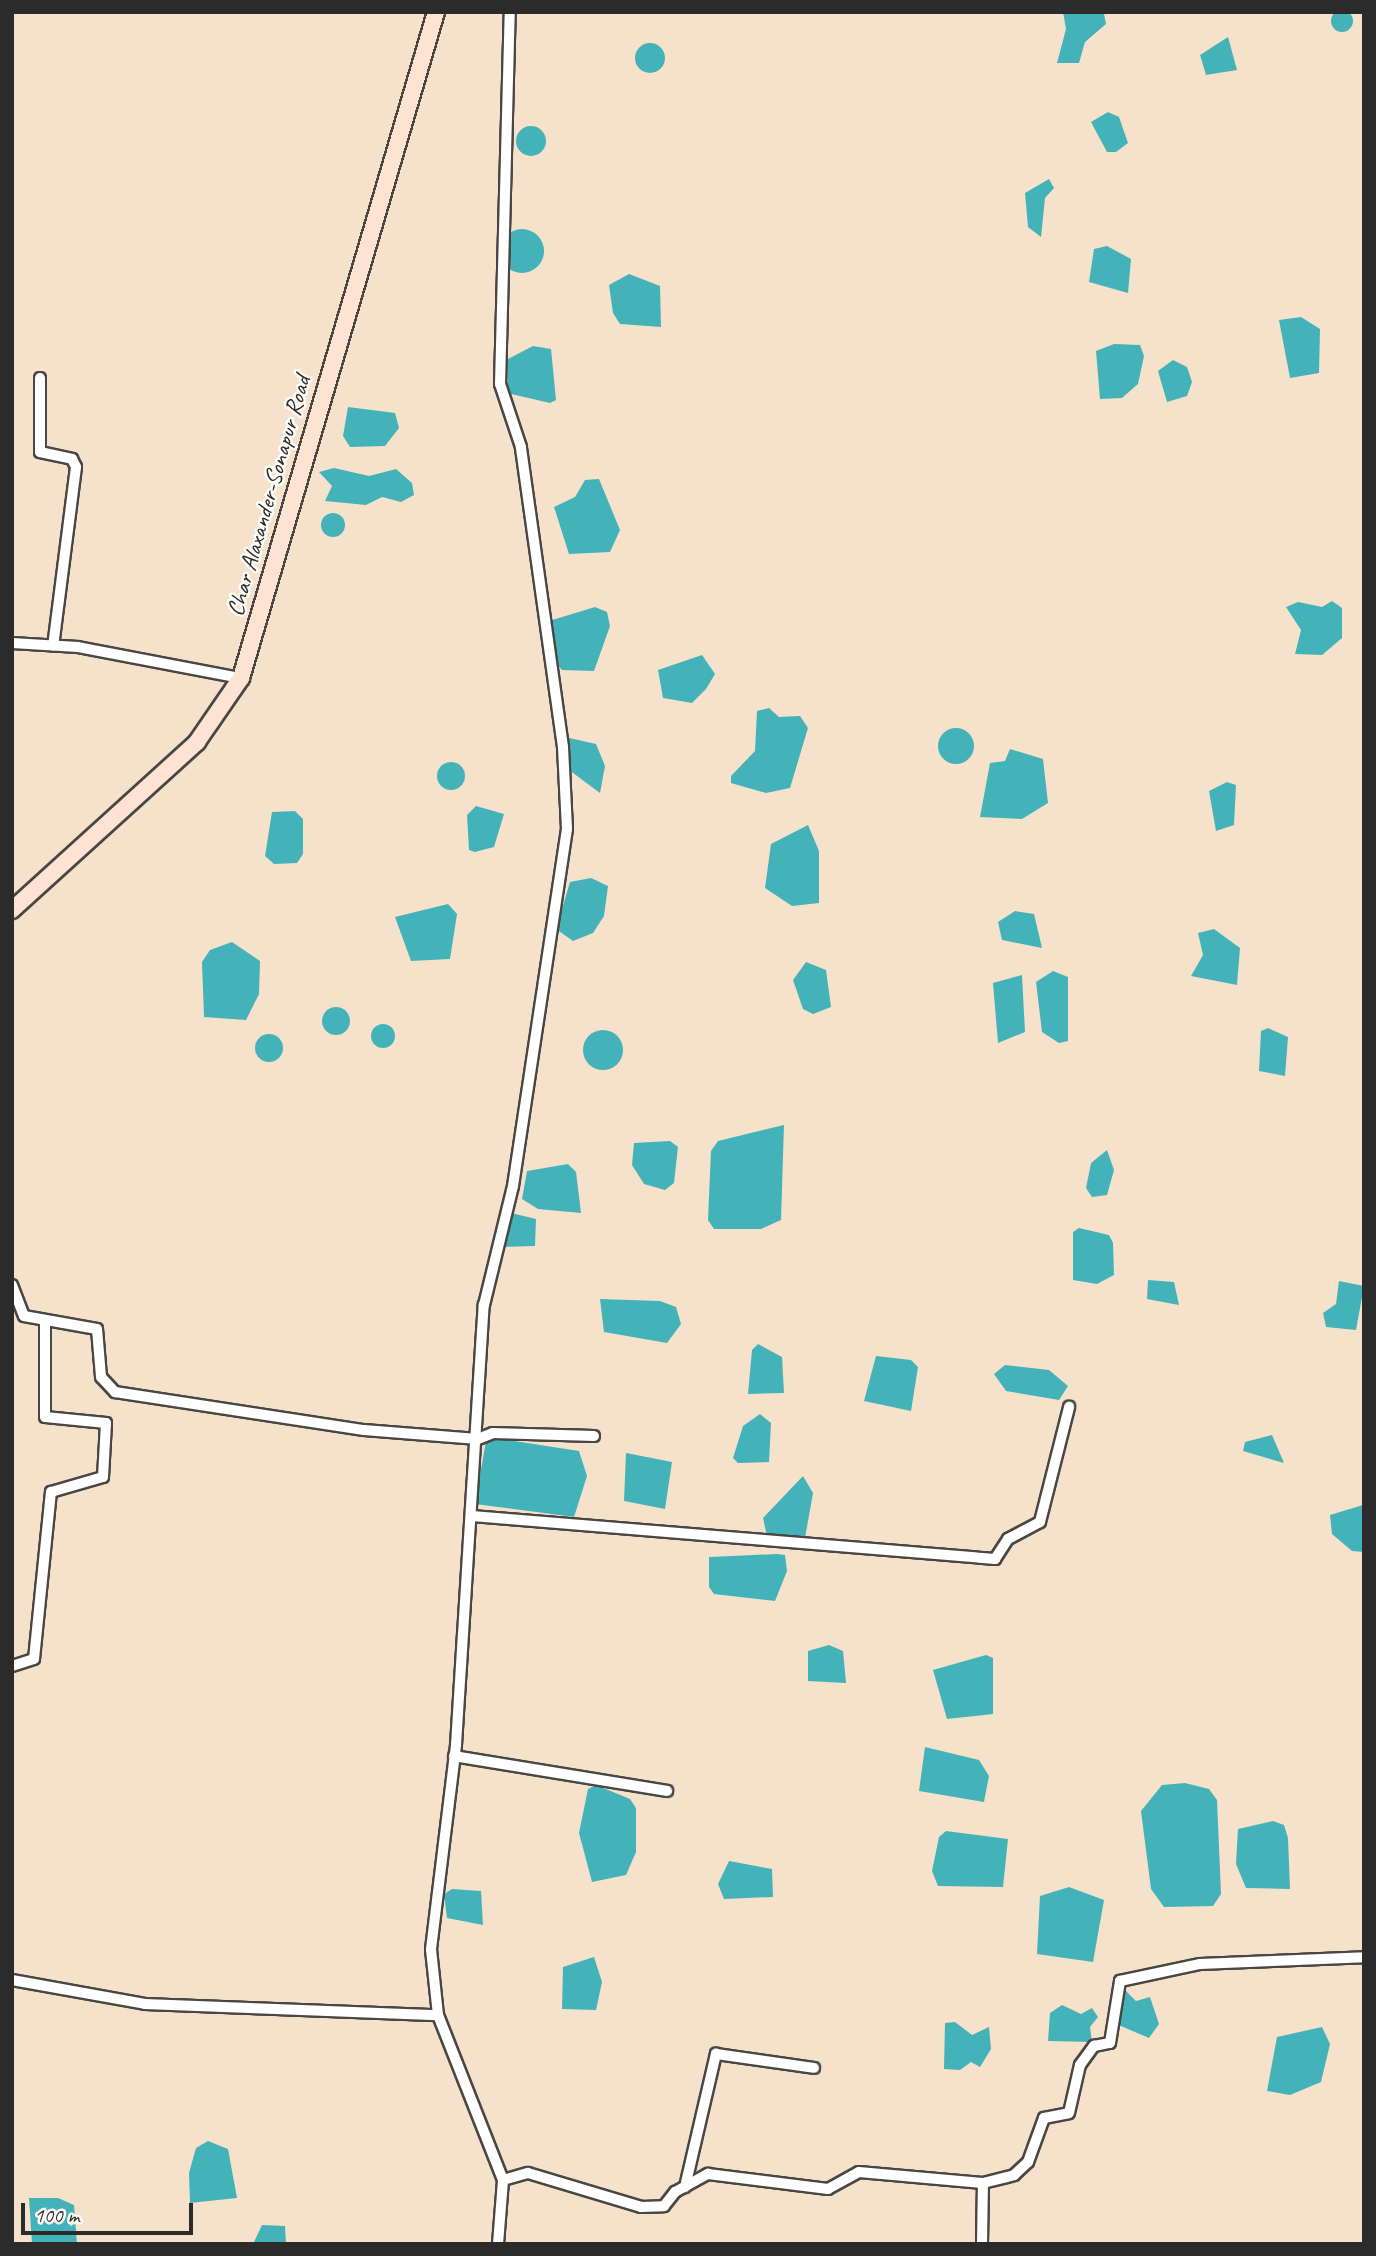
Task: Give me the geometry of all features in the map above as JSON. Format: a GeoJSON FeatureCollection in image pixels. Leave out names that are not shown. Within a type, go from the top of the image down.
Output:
{"type":"FeatureCollection","features":[{"type":"Feature","properties":{"kind":"main road","name":"Char Alaxander-Sonapur Road"},"geometry":{"type":"LineString","coordinates":[[12,910],[197,742],[241,678],[436,12]]}},
{"type":"Feature","properties":{"kind":"street"},"geometry":{"type":"LineString","coordinates":[[498,2244],[503,2180],[438,2015],[430,1950],[454,1756],[478,1439],[484,1305],[513,1186],[567,829],[563,747],[522,447],[500,384],[510,12]]}},
{"type":"Feature","properties":{"kind":"street"},"geometry":{"type":"LineString","coordinates":[[40,378],[40,452],[72,459],[76,467],[53,646]]}},
{"type":"Feature","properties":{"kind":"street"},"geometry":{"type":"LineString","coordinates":[[12,643],[53,646],[241,678]]}},
{"type":"Feature","properties":{"kind":"street"},"geometry":{"type":"LineString","coordinates":[[12,1285],[17,1308],[45,1322],[97,1329],[101,1377],[115,1392],[364,1430],[478,1439],[494,1433],[594,1436]]}},
{"type":"Feature","properties":{"kind":"street"},"geometry":{"type":"LineString","coordinates":[[12,1666],[34,1659],[51,1492],[103,1477],[106,1423],[45,1417],[45,1322]]}},
{"type":"Feature","properties":{"kind":"street"},"geometry":{"type":"LineString","coordinates":[[472,1516],[995,1559],[1008,1539],[1040,1522],[1069,1407]]}},
{"type":"Feature","properties":{"kind":"street"},"geometry":{"type":"LineString","coordinates":[[454,1756],[667,1791]]}},
{"type":"Feature","properties":{"kind":"street"},"geometry":{"type":"LineString","coordinates":[[503,2180],[528,2173],[641,2207],[664,2206],[685,2187],[708,2174],[828,2189],[859,2172],[983,2183],[1013,2175],[1028,2162],[1044,2118],[1069,2113],[1080,2066],[1094,2046],[1111,2043],[1120,1982],[1200,1964],[1364,1956]]}},
{"type":"Feature","properties":{"kind":"street"},"geometry":{"type":"LineString","coordinates":[[12,1980],[145,2004],[438,2015]]}},
{"type":"Feature","properties":{"kind":"street"},"geometry":{"type":"LineString","coordinates":[[685,2187],[716,2054],[814,2068]]}},
{"type":"Feature","properties":{"kind":"street"},"geometry":{"type":"LineString","coordinates":[[982,2244],[983,2183]]}},
{"type":"Feature","properties":{"kind":"water"},"geometry":{"type":"Polygon","coordinates":[[[1342,10],[1350,13],[1353,21],[1350,29],[1342,32],[1334,29],[1331,21],[1334,13],[1342,10]]]}},
{"type":"Feature","properties":{"kind":"water"},"geometry":{"type":"Polygon","coordinates":[[[1063,12],[1104,14],[1106,24],[1085,42],[1079,63],[1057,63],[1066,29],[1063,12]]]}},
{"type":"Feature","properties":{"kind":"water"},"geometry":{"type":"Polygon","coordinates":[[[1228,37],[1237,70],[1206,75],[1200,55],[1228,37]]]}},
{"type":"Feature","properties":{"kind":"water"},"geometry":{"type":"Polygon","coordinates":[[[650,43],[661,47],[665,58],[661,69],[650,73],[639,69],[635,58],[639,47],[650,43]]]}},
{"type":"Feature","properties":{"kind":"water"},"geometry":{"type":"Polygon","coordinates":[[[1108,112],[1119,117],[1128,143],[1116,152],[1107,152],[1091,122],[1108,112]]]}},
{"type":"Feature","properties":{"kind":"water"},"geometry":{"type":"Polygon","coordinates":[[[531,126],[542,130],[546,141],[542,152],[531,156],[520,152],[516,141],[520,130],[531,126]]]}},
{"type":"Feature","properties":{"kind":"water"},"geometry":{"type":"Polygon","coordinates":[[[1049,179],[1054,188],[1045,198],[1041,237],[1028,227],[1025,193],[1049,179]]]}},
{"type":"Feature","properties":{"kind":"water"},"geometry":{"type":"Polygon","coordinates":[[[522,229],[537,236],[544,251],[537,266],[522,273],[507,266],[500,251],[507,236],[522,229]]]}},
{"type":"Feature","properties":{"kind":"water"},"geometry":{"type":"Polygon","coordinates":[[[1107,246],[1131,259],[1128,293],[1089,282],[1094,249],[1107,246]]]}},
{"type":"Feature","properties":{"kind":"water"},"geometry":{"type":"Polygon","coordinates":[[[629,274],[660,286],[661,327],[620,324],[613,313],[609,285],[629,274]]]}},
{"type":"Feature","properties":{"kind":"water"},"geometry":{"type":"Polygon","coordinates":[[[1301,317],[1320,329],[1319,373],[1290,378],[1279,320],[1301,317]]]}},
{"type":"Feature","properties":{"kind":"water"},"geometry":{"type":"Polygon","coordinates":[[[1114,344],[1140,345],[1144,356],[1138,384],[1122,398],[1100,399],[1096,351],[1114,344]]]}},
{"type":"Feature","properties":{"kind":"water"},"geometry":{"type":"Polygon","coordinates":[[[533,346],[551,349],[556,400],[550,403],[507,393],[508,359],[533,346]]]}},
{"type":"Feature","properties":{"kind":"water"},"geometry":{"type":"Polygon","coordinates":[[[1173,360],[1187,367],[1192,382],[1187,396],[1167,402],[1158,371],[1173,360]]]}},
{"type":"Feature","properties":{"kind":"water"},"geometry":{"type":"Polygon","coordinates":[[[348,407],[395,413],[399,428],[385,446],[350,447],[343,436],[348,407]]]}},
{"type":"Feature","properties":{"kind":"water"},"geometry":{"type":"Polygon","coordinates":[[[334,468],[369,476],[396,469],[412,483],[414,495],[401,502],[382,497],[366,505],[325,501],[332,486],[319,472],[334,468]]]}},
{"type":"Feature","properties":{"kind":"water"},"geometry":{"type":"Polygon","coordinates":[[[599,479],[620,530],[610,552],[569,554],[554,507],[575,497],[585,480],[599,479]]]}},
{"type":"Feature","properties":{"kind":"water"},"geometry":{"type":"Polygon","coordinates":[[[333,513],[342,516],[345,525],[342,534],[333,537],[324,534],[321,525],[324,516],[333,513]]]}},
{"type":"Feature","properties":{"kind":"water"},"geometry":{"type":"Polygon","coordinates":[[[1332,601],[1342,608],[1342,638],[1322,655],[1295,654],[1301,630],[1286,607],[1298,602],[1322,607],[1332,601]]]}},
{"type":"Feature","properties":{"kind":"water"},"geometry":{"type":"Polygon","coordinates":[[[595,607],[607,612],[610,626],[594,671],[562,670],[553,660],[549,621],[595,607]]]}},
{"type":"Feature","properties":{"kind":"water"},"geometry":{"type":"Polygon","coordinates":[[[702,655],[715,674],[706,689],[692,703],[663,698],[658,670],[702,655]]]}},
{"type":"Feature","properties":{"kind":"water"},"geometry":{"type":"Polygon","coordinates":[[[769,708],[779,717],[800,716],[808,728],[790,788],[766,793],[731,783],[731,776],[755,751],[757,711],[769,708]]]}},
{"type":"Feature","properties":{"kind":"water"},"geometry":{"type":"Polygon","coordinates":[[[956,728],[969,733],[974,746],[969,759],[956,764],[943,759],[938,746],[943,733],[956,728]]]}},
{"type":"Feature","properties":{"kind":"water"},"geometry":{"type":"Polygon","coordinates":[[[565,737],[596,744],[605,766],[600,793],[565,767],[565,737]]]}},
{"type":"Feature","properties":{"kind":"water"},"geometry":{"type":"Polygon","coordinates":[[[1010,749],[1043,759],[1048,803],[1022,819],[980,817],[990,763],[1005,761],[1010,749]]]}},
{"type":"Feature","properties":{"kind":"water"},"geometry":{"type":"Polygon","coordinates":[[[451,762],[461,766],[465,776],[461,786],[451,790],[441,786],[437,776],[441,766],[451,762]]]}},
{"type":"Feature","properties":{"kind":"water"},"geometry":{"type":"Polygon","coordinates":[[[1227,782],[1236,785],[1234,825],[1216,831],[1209,791],[1227,782]]]}},
{"type":"Feature","properties":{"kind":"water"},"geometry":{"type":"Polygon","coordinates":[[[476,806],[504,814],[494,847],[475,852],[469,850],[467,815],[476,806]]]}},
{"type":"Feature","properties":{"kind":"water"},"geometry":{"type":"Polygon","coordinates":[[[295,811],[303,819],[303,854],[297,863],[274,864],[265,856],[272,812],[295,811]]]}},
{"type":"Feature","properties":{"kind":"water"},"geometry":{"type":"Polygon","coordinates":[[[808,825],[819,851],[819,903],[792,906],[765,888],[771,844],[808,825]]]}},
{"type":"Feature","properties":{"kind":"water"},"geometry":{"type":"Polygon","coordinates":[[[591,878],[608,886],[604,916],[593,933],[573,941],[556,929],[570,882],[591,878]]]}},
{"type":"Feature","properties":{"kind":"water"},"geometry":{"type":"Polygon","coordinates":[[[448,904],[457,914],[450,959],[411,961],[395,917],[448,904]]]}},
{"type":"Feature","properties":{"kind":"water"},"geometry":{"type":"Polygon","coordinates":[[[1015,911],[1034,914],[1042,948],[1002,940],[998,922],[1015,911]]]}},
{"type":"Feature","properties":{"kind":"water"},"geometry":{"type":"Polygon","coordinates":[[[1214,929],[1240,948],[1237,985],[1191,976],[1203,955],[1198,933],[1214,929]]]}},
{"type":"Feature","properties":{"kind":"water"},"geometry":{"type":"Polygon","coordinates":[[[232,942],[260,961],[259,994],[246,1020],[204,1017],[202,962],[210,950],[232,942]]]}},
{"type":"Feature","properties":{"kind":"water"},"geometry":{"type":"Polygon","coordinates":[[[806,962],[826,970],[831,1007],[813,1014],[803,1009],[793,980],[806,962]]]}},
{"type":"Feature","properties":{"kind":"water"},"geometry":{"type":"Polygon","coordinates":[[[1053,971],[1068,977],[1068,1041],[1059,1043],[1042,1032],[1036,982],[1053,971]]]}},
{"type":"Feature","properties":{"kind":"water"},"geometry":{"type":"Polygon","coordinates":[[[1022,975],[1025,1032],[998,1043],[993,983],[1022,975]]]}},
{"type":"Feature","properties":{"kind":"water"},"geometry":{"type":"Polygon","coordinates":[[[336,1007],[346,1011],[350,1021],[346,1031],[336,1035],[326,1031],[322,1021],[326,1011],[336,1007]]]}},
{"type":"Feature","properties":{"kind":"water"},"geometry":{"type":"Polygon","coordinates":[[[383,1024],[394,1031],[395,1036],[388,1047],[383,1048],[372,1041],[371,1036],[378,1025],[383,1024]]]}},
{"type":"Feature","properties":{"kind":"water"},"geometry":{"type":"Polygon","coordinates":[[[1268,1028],[1288,1037],[1285,1076],[1259,1071],[1261,1031],[1268,1028]]]}},
{"type":"Feature","properties":{"kind":"water"},"geometry":{"type":"Polygon","coordinates":[[[603,1030],[617,1036],[623,1050],[617,1064],[603,1070],[589,1064],[583,1050],[589,1036],[603,1030]]]}},
{"type":"Feature","properties":{"kind":"water"},"geometry":{"type":"Polygon","coordinates":[[[269,1034],[279,1038],[283,1048],[279,1058],[269,1062],[259,1058],[255,1048],[259,1038],[269,1034]]]}},
{"type":"Feature","properties":{"kind":"water"},"geometry":{"type":"Polygon","coordinates":[[[784,1125],[781,1220],[761,1229],[714,1229],[708,1220],[711,1151],[718,1141],[784,1125]]]}},
{"type":"Feature","properties":{"kind":"water"},"geometry":{"type":"Polygon","coordinates":[[[670,1141],[678,1147],[674,1183],[665,1190],[644,1184],[632,1165],[634,1143],[670,1141]]]}},
{"type":"Feature","properties":{"kind":"water"},"geometry":{"type":"Polygon","coordinates":[[[1107,1150],[1114,1170],[1107,1195],[1092,1197],[1086,1188],[1091,1163],[1107,1150]]]}},
{"type":"Feature","properties":{"kind":"water"},"geometry":{"type":"Polygon","coordinates":[[[568,1164],[576,1172],[581,1213],[538,1209],[522,1199],[527,1171],[568,1164]]]}},
{"type":"Feature","properties":{"kind":"water"},"geometry":{"type":"Polygon","coordinates":[[[511,1213],[536,1219],[535,1246],[504,1247],[511,1213]]]}},
{"type":"Feature","properties":{"kind":"water"},"geometry":{"type":"Polygon","coordinates":[[[1079,1228],[1109,1235],[1113,1243],[1114,1275],[1097,1284],[1073,1280],[1073,1232],[1079,1228]]]}},
{"type":"Feature","properties":{"kind":"water"},"geometry":{"type":"Polygon","coordinates":[[[1148,1280],[1174,1282],[1179,1305],[1147,1299],[1148,1280]]]}},
{"type":"Feature","properties":{"kind":"water"},"geometry":{"type":"Polygon","coordinates":[[[1339,1281],[1364,1286],[1356,1330],[1326,1327],[1323,1313],[1336,1304],[1339,1281]]]}},
{"type":"Feature","properties":{"kind":"water"},"geometry":{"type":"Polygon","coordinates":[[[600,1299],[660,1301],[676,1307],[681,1324],[667,1343],[604,1332],[600,1299]]]}},
{"type":"Feature","properties":{"kind":"water"},"geometry":{"type":"Polygon","coordinates":[[[758,1344],[782,1357],[784,1393],[748,1394],[752,1350],[758,1344]]]}},
{"type":"Feature","properties":{"kind":"water"},"geometry":{"type":"Polygon","coordinates":[[[876,1356],[911,1360],[918,1367],[911,1411],[864,1401],[876,1356]]]}},
{"type":"Feature","properties":{"kind":"water"},"geometry":{"type":"Polygon","coordinates":[[[1005,1365],[1049,1370],[1068,1386],[1059,1400],[1006,1391],[994,1374],[1005,1365]]]}},
{"type":"Feature","properties":{"kind":"water"},"geometry":{"type":"Polygon","coordinates":[[[760,1414],[771,1423],[769,1462],[738,1463],[733,1458],[743,1426],[760,1414]]]}},
{"type":"Feature","properties":{"kind":"water"},"geometry":{"type":"Polygon","coordinates":[[[1272,1435],[1284,1463],[1243,1451],[1245,1442],[1272,1435]]]}},
{"type":"Feature","properties":{"kind":"water"},"geometry":{"type":"Polygon","coordinates":[[[502,1439],[579,1451],[587,1476],[574,1517],[475,1504],[486,1441],[502,1439]]]}},
{"type":"Feature","properties":{"kind":"water"},"geometry":{"type":"Polygon","coordinates":[[[626,1453],[672,1462],[665,1509],[624,1501],[626,1453]]]}},
{"type":"Feature","properties":{"kind":"water"},"geometry":{"type":"Polygon","coordinates":[[[803,1476],[813,1493],[805,1538],[767,1536],[763,1518],[803,1476]]]}},
{"type":"Feature","properties":{"kind":"water"},"geometry":{"type":"Polygon","coordinates":[[[1363,1505],[1364,1552],[1352,1551],[1332,1534],[1330,1515],[1363,1505]]]}},
{"type":"Feature","properties":{"kind":"water"},"geometry":{"type":"Polygon","coordinates":[[[785,1555],[787,1571],[775,1601],[714,1594],[709,1587],[709,1557],[785,1555]]]}},
{"type":"Feature","properties":{"kind":"water"},"geometry":{"type":"Polygon","coordinates":[[[829,1645],[843,1651],[846,1683],[808,1681],[808,1651],[829,1645]]]}},
{"type":"Feature","properties":{"kind":"water"},"geometry":{"type":"Polygon","coordinates":[[[986,1655],[993,1658],[993,1714],[947,1719],[933,1670],[986,1655]]]}},
{"type":"Feature","properties":{"kind":"water"},"geometry":{"type":"Polygon","coordinates":[[[925,1747],[979,1760],[989,1776],[984,1802],[919,1791],[925,1747]]]}},
{"type":"Feature","properties":{"kind":"water"},"geometry":{"type":"Polygon","coordinates":[[[1185,1783],[1209,1789],[1217,1800],[1221,1894],[1213,1906],[1164,1907],[1151,1889],[1141,1811],[1162,1785],[1185,1783]]]}},
{"type":"Feature","properties":{"kind":"water"},"geometry":{"type":"Polygon","coordinates":[[[596,1785],[630,1799],[636,1808],[636,1852],[626,1875],[592,1882],[579,1833],[588,1789],[596,1785]]]}},
{"type":"Feature","properties":{"kind":"water"},"geometry":{"type":"Polygon","coordinates":[[[1273,1821],[1284,1825],[1288,1838],[1290,1889],[1246,1888],[1236,1864],[1238,1829],[1273,1821]]]}},
{"type":"Feature","properties":{"kind":"water"},"geometry":{"type":"Polygon","coordinates":[[[946,1831],[1008,1839],[1003,1887],[938,1886],[932,1871],[939,1837],[946,1831]]]}},
{"type":"Feature","properties":{"kind":"water"},"geometry":{"type":"Polygon","coordinates":[[[729,1861],[772,1869],[773,1897],[724,1899],[718,1884],[729,1861]]]}},
{"type":"Feature","properties":{"kind":"water"},"geometry":{"type":"Polygon","coordinates":[[[1069,1887],[1104,1900],[1093,1962],[1037,1954],[1040,1896],[1069,1887]]]}},
{"type":"Feature","properties":{"kind":"water"},"geometry":{"type":"Polygon","coordinates":[[[452,1889],[481,1891],[483,1925],[447,1918],[444,1894],[452,1889]]]}},
{"type":"Feature","properties":{"kind":"water"},"geometry":{"type":"Polygon","coordinates":[[[594,1957],[602,1982],[596,2010],[562,2009],[563,1967],[594,1957]]]}},
{"type":"Feature","properties":{"kind":"water"},"geometry":{"type":"Polygon","coordinates":[[[1126,1991],[1136,2001],[1150,1997],[1159,2024],[1149,2038],[1116,2024],[1117,1993],[1126,1991]]]}},
{"type":"Feature","properties":{"kind":"water"},"geometry":{"type":"Polygon","coordinates":[[[1062,2005],[1081,2014],[1092,2008],[1098,2017],[1090,2027],[1092,2042],[1048,2041],[1050,2013],[1062,2005]]]}},
{"type":"Feature","properties":{"kind":"water"},"geometry":{"type":"Polygon","coordinates":[[[955,2022],[972,2035],[989,2027],[991,2049],[980,2067],[971,2062],[960,2070],[944,2069],[945,2023],[955,2022]]]}},
{"type":"Feature","properties":{"kind":"water"},"geometry":{"type":"Polygon","coordinates":[[[1322,2027],[1330,2044],[1321,2082],[1290,2095],[1267,2091],[1277,2037],[1322,2027]]]}},
{"type":"Feature","properties":{"kind":"water"},"geometry":{"type":"Polygon","coordinates":[[[208,2141],[228,2149],[237,2198],[190,2203],[189,2173],[196,2148],[208,2141]]]}},
{"type":"Feature","properties":{"kind":"water"},"geometry":{"type":"Polygon","coordinates":[[[29,2198],[58,2198],[74,2205],[77,2244],[32,2244],[29,2198]]]}},
{"type":"Feature","properties":{"kind":"water"},"geometry":{"type":"Polygon","coordinates":[[[262,2225],[285,2226],[286,2244],[253,2244],[262,2225]]]}}]}
